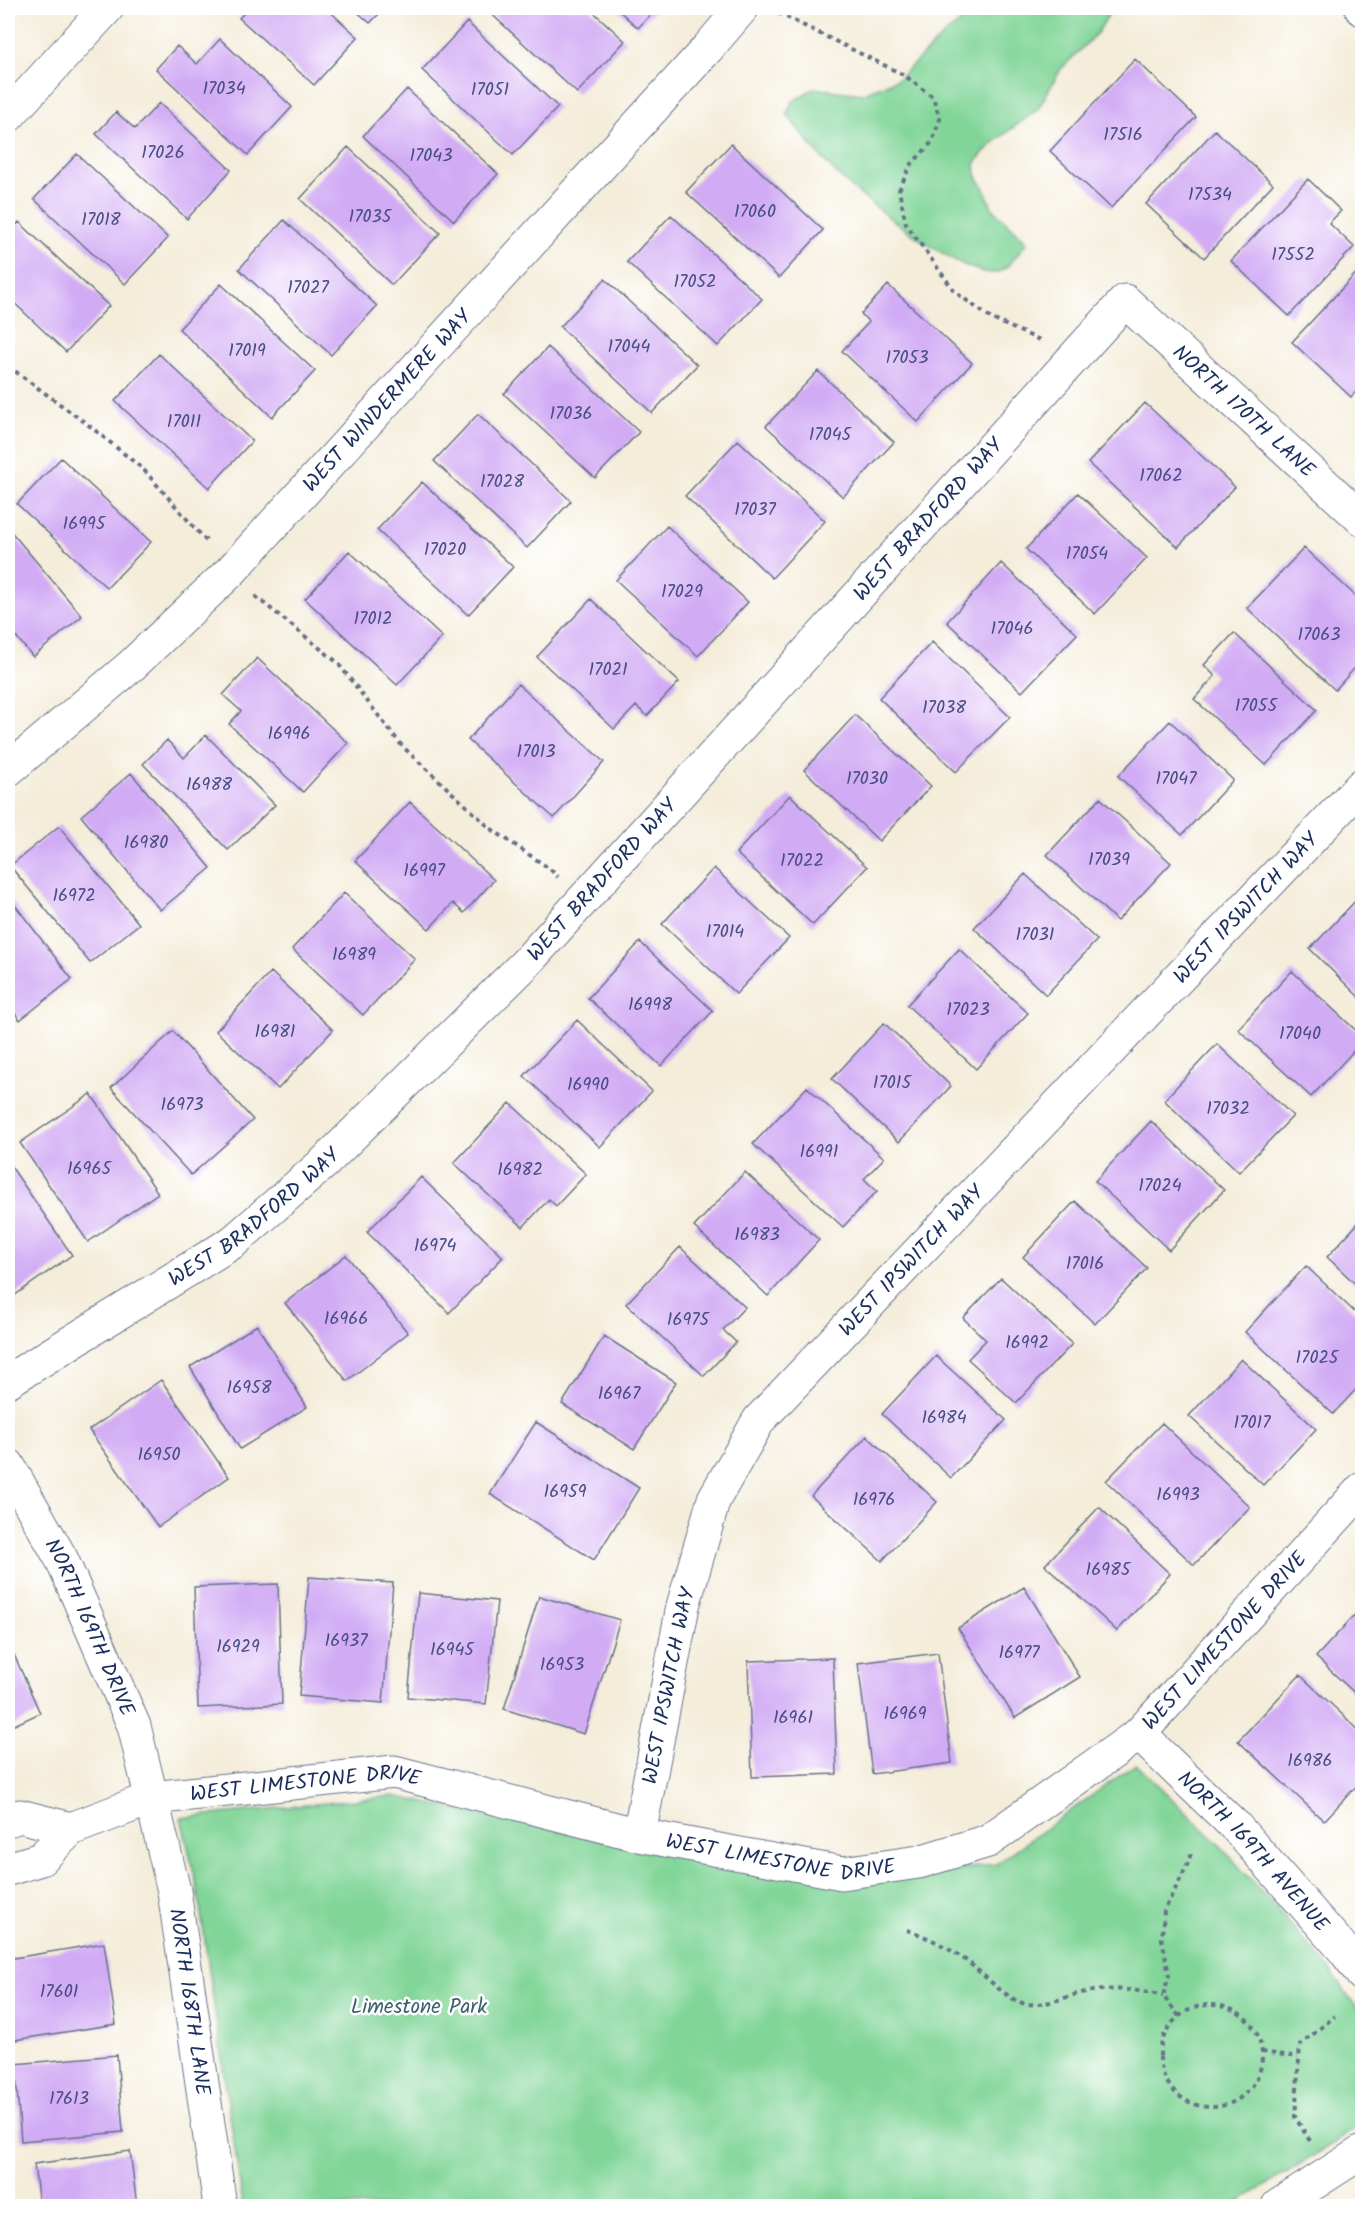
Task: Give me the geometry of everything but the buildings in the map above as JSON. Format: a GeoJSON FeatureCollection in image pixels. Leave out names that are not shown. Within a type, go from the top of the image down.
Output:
{"type":"FeatureCollection","features":[{"type":"Feature","properties":{"kind":"street"},"geometry":{"type":"LineString","coordinates":[[8,116],[107,8]]}},
{"type":"Feature","properties":{"kind":"street","name":"WEST WINDERMERE WAY"},"geometry":{"type":"LineString","coordinates":[[8,770],[132,665],[232,570],[742,8]]}},
{"type":"Feature","properties":{"kind":"street","name":"WEST BRADFORD WAY"},"geometry":{"type":"LineString","coordinates":[[8,1381],[233,1242],[325,1162],[525,964],[1125,301]]}},
{"type":"Feature","properties":{"kind":"street","name":"NORTH 170TH LANE"},"geometry":{"type":"LineString","coordinates":[[1125,301],[1362,519]]}},
{"type":"Feature","properties":{"kind":"street","name":"WEST IPSWITCH WAY"},"geometry":{"type":"LineString","coordinates":[[639,1835],[683,1606],[714,1499],[759,1420],[1362,785]]}},
{"type":"Feature","properties":{"kind":"street","name":"NORTH 169TH DRIVE"},"geometry":{"type":"LineString","coordinates":[[8,1465],[62,1560],[134,1726],[152,1798]]}},
{"type":"Feature","properties":{"kind":"street","name":"WEST LIMESTONE DRIVE"},"geometry":{"type":"LineString","coordinates":[[8,1869],[41,1859],[70,1829],[152,1798],[394,1772],[639,1835],[842,1872],[919,1862],[988,1841],[1139,1734],[1362,1489]]}},
{"type":"Feature","properties":{"kind":"street","name":"NORTH 169TH AVENUE"},"geometry":{"type":"LineString","coordinates":[[1139,1734],[1236,1827],[1345,1951],[1362,1974]]}},
{"type":"Feature","properties":{"kind":"street","name":"NORTH 168TH LANE"},"geometry":{"type":"LineString","coordinates":[[152,1798],[174,1891],[219,2206]]}},
{"type":"Feature","properties":{"kind":"street"},"geometry":{"type":"LineString","coordinates":[[8,1820],[20,1816],[70,1829]]}},
{"type":"Feature","properties":{"kind":"street"},"geometry":{"type":"LineString","coordinates":[[1278,2206],[1362,2152]]}},
{"type":"Feature","properties":{"kind":"path"},"geometry":{"type":"LineString","coordinates":[[777,13],[904,75],[933,97],[940,119],[932,142],[910,166],[899,190],[906,224],[955,292],[992,319],[1076,355]]}},
{"type":"Feature","properties":{"kind":"path"},"geometry":{"type":"LineString","coordinates":[[8,366],[91,427],[143,470],[250,593],[337,662],[402,746],[490,828],[550,869],[582,901]]}},
{"type":"Feature","properties":{"kind":"path"},"geometry":{"type":"LineString","coordinates":[[1164,1996],[1169,1975],[1162,1939],[1164,1911],[1186,1868],[1192,1850]]}},
{"type":"Feature","properties":{"kind":"path"},"geometry":{"type":"LineString","coordinates":[[907,1930],[929,1938],[967,1961],[998,1989],[1026,2004],[1054,2001],[1106,1989],[1135,1989],[1164,1996],[1179,2016]]}},
{"type":"Feature","properties":{"kind":"path"},"geometry":{"type":"LineString","coordinates":[[1208,2005],[1232,2010],[1251,2023],[1262,2052],[1260,2070],[1253,2086],[1241,2099],[1224,2106],[1207,2108],[1190,2104],[1175,2094],[1164,2080],[1160,2063],[1160,2045],[1167,2029],[1179,2016],[1192,2008],[1208,2005]]}},
{"type":"Feature","properties":{"kind":"path"},"geometry":{"type":"LineString","coordinates":[[1310,2142],[1296,2117],[1300,2045],[1335,2016]]}},
{"type":"Feature","properties":{"kind":"path"},"geometry":{"type":"LineString","coordinates":[[1262,2052],[1298,2057]]}},
{"type":"Feature","properties":{"kind":"green space"},"geometry":{"type":"Polygon","coordinates":[[[980,8],[1111,8],[1098,32],[1061,69],[1038,109],[997,140],[975,164],[976,175],[992,208],[1027,242],[1004,269],[995,273],[979,271],[959,262],[935,249],[887,215],[834,171],[787,114],[792,102],[814,88],[862,94],[898,79],[946,33],[980,8]]]}},
{"type":"Feature","properties":{"kind":"green space","name":"Limestone Park"},"geometry":{"type":"Polygon","coordinates":[[[1136,1764],[1218,1843],[1327,1966],[1362,2015],[1362,2123],[1233,2206],[243,2206],[197,1886],[181,1818],[393,1796],[623,1844],[864,1883],[996,1864],[1136,1764]]]}}]}
